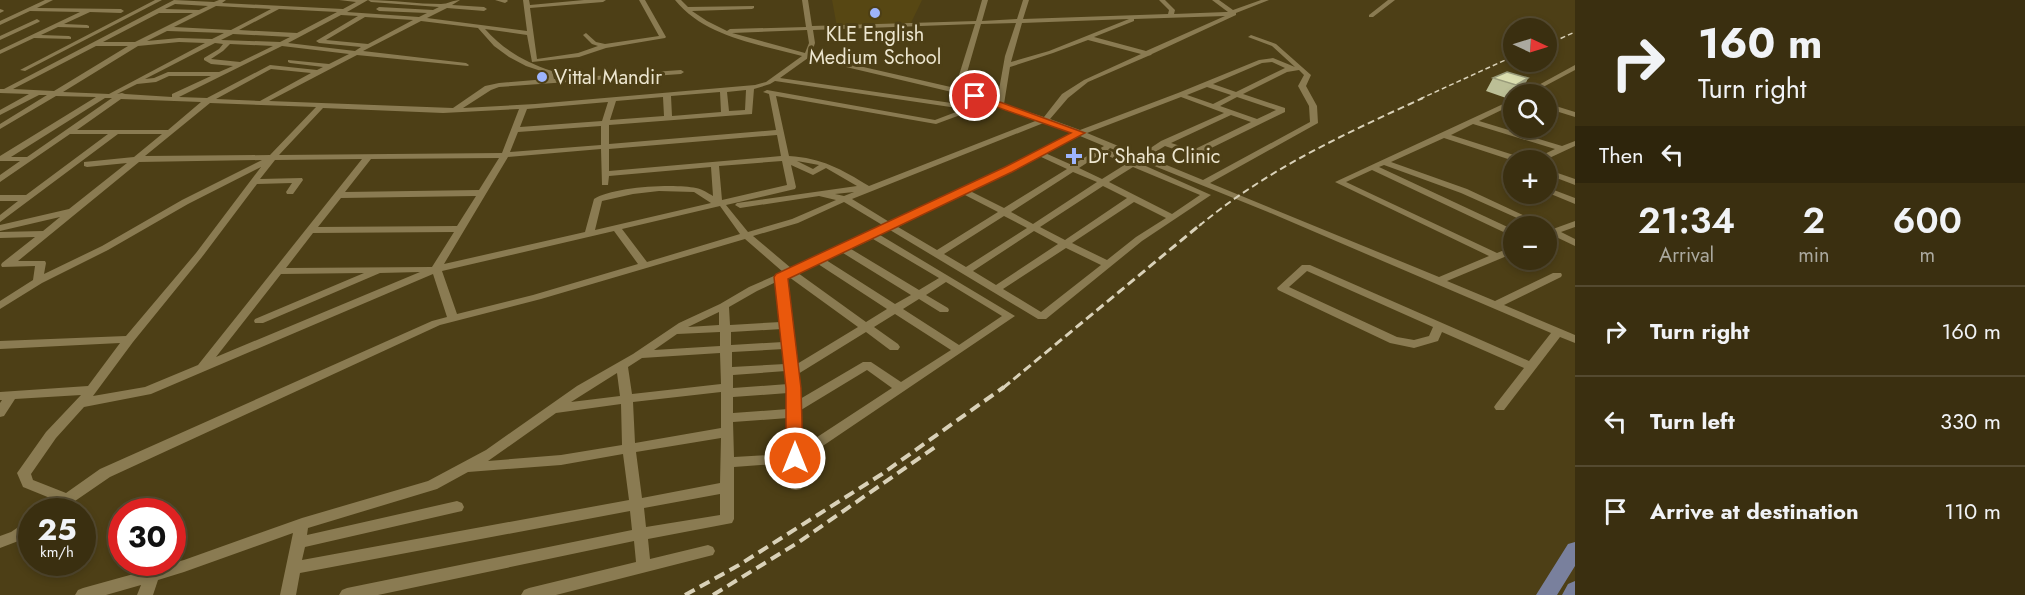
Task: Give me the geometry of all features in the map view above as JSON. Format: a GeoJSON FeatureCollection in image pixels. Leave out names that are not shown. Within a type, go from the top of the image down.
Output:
{"type":"FeatureCollection","features":[{"type":"Feature","properties":{"kind":"main road"},"geometry":{"type":"LineString","coordinates":[[1546,595],[1575,550]]}},
{"type":"Feature","properties":{"kind":"main road"},"geometry":{"type":"LineString","coordinates":[[1572,595],[1575,590]]}},
{"type":"Feature","properties":{"kind":"street"},"geometry":{"type":"LineString","coordinates":[[0,23],[50,0]]}},
{"type":"Feature","properties":{"kind":"street"},"geometry":{"type":"LineString","coordinates":[[23,70],[159,0]]}},
{"type":"Feature","properties":{"kind":"street"},"geometry":{"type":"LineString","coordinates":[[248,5],[259,0]]}},
{"type":"Feature","properties":{"kind":"street"},"geometry":{"type":"LineString","coordinates":[[342,0],[364,1]]}},
{"type":"Feature","properties":{"kind":"street"},"geometry":{"type":"LineString","coordinates":[[371,0],[484,9]]}},
{"type":"Feature","properties":{"kind":"street"},"geometry":{"type":"LineString","coordinates":[[261,102],[457,0]]}},
{"type":"Feature","properties":{"kind":"street"},"geometry":{"type":"LineString","coordinates":[[603,0],[527,3],[534,61],[579,55],[605,46],[663,37],[642,0]]}},
{"type":"Feature","properties":{"kind":"street"},"geometry":{"type":"LineString","coordinates":[[678,0],[687,9],[721,31],[808,55],[958,91],[1045,120],[1110,145],[1207,195],[1139,239],[1042,316],[845,199],[820,194]]}},
{"type":"Feature","properties":{"kind":"street"},"geometry":{"type":"LineString","coordinates":[[3,91],[455,110],[753,87],[773,79],[808,55],[812,43],[805,0]]}},
{"type":"Feature","properties":{"kind":"street"},"geometry":{"type":"LineString","coordinates":[[958,91],[985,0]]}},
{"type":"Feature","properties":{"kind":"street"},"geometry":{"type":"LineString","coordinates":[[1000,104],[1005,92],[1010,50],[1021,22],[1026,0]]}},
{"type":"Feature","properties":{"kind":"street"},"geometry":{"type":"LineString","coordinates":[[1162,0],[1172,10],[1171,16]]}},
{"type":"Feature","properties":{"kind":"street"},"geometry":{"type":"LineString","coordinates":[[322,105],[273,158],[129,339],[92,390],[51,435],[24,473],[28,483],[65,498],[126,464],[394,340],[436,323],[537,297],[795,221],[871,187],[1045,120],[1065,96],[1086,81],[1234,14],[1229,13],[1215,0]]}},
{"type":"Feature","properties":{"kind":"street"},"geometry":{"type":"LineString","coordinates":[[721,31],[1229,13],[1266,0]]}},
{"type":"Feature","properties":{"kind":"street"},"geometry":{"type":"LineString","coordinates":[[1371,16],[1392,0]]}},
{"type":"Feature","properties":{"kind":"street"},"geometry":{"type":"LineString","coordinates":[[3,91],[176,1],[220,2],[420,19],[530,33]]}},
{"type":"Feature","properties":{"kind":"street"},"geometry":{"type":"LineString","coordinates":[[173,97],[364,1]]}},
{"type":"Feature","properties":{"kind":"street"},"geometry":{"type":"LineString","coordinates":[[0,127],[136,44],[220,2]]}},
{"type":"Feature","properties":{"kind":"street"},"geometry":{"type":"LineString","coordinates":[[28,159],[1,159],[108,94],[279,7]]}},
{"type":"Feature","properties":{"kind":"street"},"geometry":{"type":"LineString","coordinates":[[687,9],[752,7]]}},
{"type":"Feature","properties":{"kind":"street"},"geometry":{"type":"LineString","coordinates":[[144,8],[200,11]]}},
{"type":"Feature","properties":{"kind":"street"},"geometry":{"type":"LineString","coordinates":[[379,9],[434,12]]}},
{"type":"Feature","properties":{"kind":"street"},"geometry":{"type":"LineString","coordinates":[[31,10],[121,11]]}},
{"type":"Feature","properties":{"kind":"street"},"geometry":{"type":"LineString","coordinates":[[0,52],[88,11]]}},
{"type":"Feature","properties":{"kind":"street"},"geometry":{"type":"LineString","coordinates":[[364,15],[319,41],[368,46]]}},
{"type":"Feature","properties":{"kind":"street"},"geometry":{"type":"LineString","coordinates":[[1009,65],[1088,38],[1137,17]]}},
{"type":"Feature","properties":{"kind":"street"},"geometry":{"type":"LineString","coordinates":[[0,38],[37,21]]}},
{"type":"Feature","properties":{"kind":"street"},"geometry":{"type":"LineString","coordinates":[[56,26],[87,27]]}},
{"type":"Feature","properties":{"kind":"street"},"geometry":{"type":"LineString","coordinates":[[482,28],[499,49],[521,63],[550,72],[551,82]]}},
{"type":"Feature","properties":{"kind":"street"},"geometry":{"type":"LineString","coordinates":[[165,29],[298,35]]}},
{"type":"Feature","properties":{"kind":"street"},"geometry":{"type":"LineString","coordinates":[[586,35],[594,43],[605,46]]}},
{"type":"Feature","properties":{"kind":"street"},"geometry":{"type":"LineString","coordinates":[[32,37],[69,38]]}},
{"type":"Feature","properties":{"kind":"street"},"geometry":{"type":"LineString","coordinates":[[1251,37],[1282,51],[1296,68]]}},
{"type":"Feature","properties":{"kind":"street"},"geometry":{"type":"LineString","coordinates":[[1088,38],[1149,54]]}},
{"type":"Feature","properties":{"kind":"street"},"geometry":{"type":"LineString","coordinates":[[97,44],[136,44],[179,40],[280,44],[466,65]]}},
{"type":"Feature","properties":{"kind":"street"},"geometry":{"type":"LineString","coordinates":[[228,42],[221,50],[206,59],[211,62],[242,64]]}},
{"type":"Feature","properties":{"kind":"street"},"geometry":{"type":"LineString","coordinates":[[1273,60],[1282,51]]}},
{"type":"Feature","properties":{"kind":"street"},"geometry":{"type":"LineString","coordinates":[[186,563],[302,524],[432,485],[491,453],[552,409],[673,332],[753,289],[844,249],[1080,133],[1262,62],[1273,60],[1308,75],[1302,86],[1316,111],[1314,123],[1203,183]]}},
{"type":"Feature","properties":{"kind":"street"},"geometry":{"type":"LineString","coordinates":[[290,62],[329,66]]}},
{"type":"Feature","properties":{"kind":"street"},"geometry":{"type":"LineString","coordinates":[[3,265],[139,159],[210,99],[270,67],[317,72]]}},
{"type":"Feature","properties":{"kind":"street"},"geometry":{"type":"LineString","coordinates":[[1547,84],[1571,73],[1575,67]]}},
{"type":"Feature","properties":{"kind":"street"},"geometry":{"type":"LineString","coordinates":[[1214,106],[1296,68]]}},
{"type":"Feature","properties":{"kind":"street"},"geometry":{"type":"LineString","coordinates":[[455,110],[488,88],[499,85],[678,72],[679,94]]}},
{"type":"Feature","properties":{"kind":"street"},"geometry":{"type":"LineString","coordinates":[[133,83],[156,80],[168,74],[221,74]]}},
{"type":"Feature","properties":{"kind":"street"},"geometry":{"type":"LineString","coordinates":[[773,79],[974,108]]}},
{"type":"Feature","properties":{"kind":"street"},"geometry":{"type":"LineString","coordinates":[[1164,143],[1194,153],[1282,110],[1206,84]]}},
{"type":"Feature","properties":{"kind":"street"},"geometry":{"type":"LineString","coordinates":[[753,87],[772,95],[936,122],[991,101]]}},
{"type":"Feature","properties":{"kind":"street"},"geometry":{"type":"LineString","coordinates":[[514,130],[749,112],[753,87]]}},
{"type":"Feature","properties":{"kind":"street"},"geometry":{"type":"LineString","coordinates":[[723,90],[725,114]]}},
{"type":"Feature","properties":{"kind":"street"},"geometry":{"type":"LineString","coordinates":[[0,113],[37,93]]}},
{"type":"Feature","properties":{"kind":"street"},"geometry":{"type":"LineString","coordinates":[[0,179],[122,95]]}},
{"type":"Feature","properties":{"kind":"street"},"geometry":{"type":"LineString","coordinates":[[667,95],[668,118]]}},
{"type":"Feature","properties":{"kind":"street"},"geometry":{"type":"LineString","coordinates":[[80,403],[147,391],[436,269],[792,187],[772,95]]}},
{"type":"Feature","properties":{"kind":"street"},"geometry":{"type":"LineString","coordinates":[[1181,95],[1258,122]]}},
{"type":"Feature","properties":{"kind":"street"},"geometry":{"type":"LineString","coordinates":[[605,183],[605,123],[613,99]]}},
{"type":"Feature","properties":{"kind":"street"},"geometry":{"type":"LineString","coordinates":[[436,269],[505,155],[524,106]]}},
{"type":"Feature","properties":{"kind":"street"},"geometry":{"type":"LineString","coordinates":[[1497,256],[1339,182],[1503,106]]}},
{"type":"Feature","properties":{"kind":"street"},"geometry":{"type":"LineString","coordinates":[[1557,109],[1575,115]]}},
{"type":"Feature","properties":{"kind":"street"},"geometry":{"type":"LineString","coordinates":[[967,271],[1164,143],[1231,112]]}},
{"type":"Feature","properties":{"kind":"street"},"geometry":{"type":"LineString","coordinates":[[1472,121],[1571,146]]}},
{"type":"Feature","properties":{"kind":"street"},"geometry":{"type":"LineString","coordinates":[[66,132],[171,132]]}},
{"type":"Feature","properties":{"kind":"street"},"geometry":{"type":"LineString","coordinates":[[0,219],[116,132]]}},
{"type":"Feature","properties":{"kind":"street"},"geometry":{"type":"LineString","coordinates":[[87,164],[139,159],[505,155],[780,132]]}},
{"type":"Feature","properties":{"kind":"street"},"geometry":{"type":"LineString","coordinates":[[1444,135],[1503,154]]}},
{"type":"Feature","properties":{"kind":"street"},"geometry":{"type":"LineString","coordinates":[[938,254],[1110,145]]}},
{"type":"Feature","properties":{"kind":"street"},"geometry":{"type":"LineString","coordinates":[[1557,152],[1571,146]]}},
{"type":"Feature","properties":{"kind":"street"},"geometry":{"type":"LineString","coordinates":[[1101,150],[1215,187],[1575,339]]}},
{"type":"Feature","properties":{"kind":"street"},"geometry":{"type":"LineString","coordinates":[[1040,154],[1103,182],[1132,199],[1173,218]]}},
{"type":"Feature","properties":{"kind":"street"},"geometry":{"type":"LineString","coordinates":[[202,367],[368,156]]}},
{"type":"Feature","properties":{"kind":"street"},"geometry":{"type":"LineString","coordinates":[[0,306],[38,281],[105,248],[185,202],[273,158]]}},
{"type":"Feature","properties":{"kind":"street"},"geometry":{"type":"LineString","coordinates":[[605,174],[786,158],[810,160],[825,165],[871,187]]}},
{"type":"Feature","properties":{"kind":"street"},"geometry":{"type":"LineString","coordinates":[[1384,162],[1464,191],[1520,216]]}},
{"type":"Feature","properties":{"kind":"street"},"geometry":{"type":"LineString","coordinates":[[715,164],[721,205]]}},
{"type":"Feature","properties":{"kind":"street"},"geometry":{"type":"LineString","coordinates":[[1372,167],[1503,229]]}},
{"type":"Feature","properties":{"kind":"street"},"geometry":{"type":"LineString","coordinates":[[636,171],[638,192]]}},
{"type":"Feature","properties":{"kind":"street"},"geometry":{"type":"LineString","coordinates":[[1557,175],[1575,182]]}},
{"type":"Feature","properties":{"kind":"street"},"geometry":{"type":"LineString","coordinates":[[255,182],[299,180],[290,192]]}},
{"type":"Feature","properties":{"kind":"street"},"geometry":{"type":"LineString","coordinates":[[721,205],[871,187]]}},
{"type":"Feature","properties":{"kind":"street"},"geometry":{"type":"LineString","coordinates":[[589,233],[598,199],[615,194],[665,189],[696,190],[721,205],[746,235],[786,275],[867,326],[894,348]]}},
{"type":"Feature","properties":{"kind":"street"},"geometry":{"type":"LineString","coordinates":[[963,191],[1036,227],[1062,244],[1108,264]]}},
{"type":"Feature","properties":{"kind":"street"},"geometry":{"type":"LineString","coordinates":[[338,195],[482,192]]}},
{"type":"Feature","properties":{"kind":"street"},"geometry":{"type":"LineString","coordinates":[[1557,194],[1575,201]]}},
{"type":"Feature","properties":{"kind":"street"},"geometry":{"type":"LineString","coordinates":[[0,198],[28,198]]}},
{"type":"Feature","properties":{"kind":"street"},"geometry":{"type":"LineString","coordinates":[[997,289],[1132,199]]}},
{"type":"Feature","properties":{"kind":"street"},"geometry":{"type":"LineString","coordinates":[[0,228],[74,211]]}},
{"type":"Feature","properties":{"kind":"street"},"geometry":{"type":"LineString","coordinates":[[1557,230],[1575,224]]}},
{"type":"Feature","properties":{"kind":"street"},"geometry":{"type":"LineString","coordinates":[[616,227],[645,266]]}},
{"type":"Feature","properties":{"kind":"street"},"geometry":{"type":"LineString","coordinates":[[311,230],[460,229]]}},
{"type":"Feature","properties":{"kind":"street"},"geometry":{"type":"LineString","coordinates":[[0,235],[45,234]]}},
{"type":"Feature","properties":{"kind":"street"},"geometry":{"type":"LineString","coordinates":[[726,463],[795,458],[1010,316],[873,235]]}},
{"type":"Feature","properties":{"kind":"street"},"geometry":{"type":"LineString","coordinates":[[1557,235],[1575,243]]}},
{"type":"Feature","properties":{"kind":"street"},"geometry":{"type":"LineString","coordinates":[[844,249],[944,310]]}},
{"type":"Feature","properties":{"kind":"street"},"geometry":{"type":"LineString","coordinates":[[1439,281],[1503,254]]}},
{"type":"Feature","properties":{"kind":"street"},"geometry":{"type":"LineString","coordinates":[[818,260],[959,350]]}},
{"type":"Feature","properties":{"kind":"street"},"geometry":{"type":"LineString","coordinates":[[3,265],[41,263],[38,281]]}},
{"type":"Feature","properties":{"kind":"street"},"geometry":{"type":"LineString","coordinates":[[1439,326],[1434,338],[1414,344],[1394,340],[1282,288],[1306,267],[1532,367]]}},
{"type":"Feature","properties":{"kind":"street"},"geometry":{"type":"LineString","coordinates":[[259,321],[380,269]]}},
{"type":"Feature","properties":{"kind":"street"},"geometry":{"type":"LineString","coordinates":[[279,271],[436,269]]}},
{"type":"Feature","properties":{"kind":"street"},"geometry":{"type":"LineString","coordinates":[[436,269],[453,318]]}},
{"type":"Feature","properties":{"kind":"street"},"geometry":{"type":"LineString","coordinates":[[786,275],[786,325],[794,388],[796,486]]}},
{"type":"Feature","properties":{"kind":"street"},"geometry":{"type":"LineString","coordinates":[[1495,305],[1557,275]]}},
{"type":"Feature","properties":{"kind":"street"},"geometry":{"type":"LineString","coordinates":[[727,371],[792,369],[946,278]]}},
{"type":"Feature","properties":{"kind":"street"},"geometry":{"type":"LineString","coordinates":[[347,595],[640,534],[727,519],[728,417],[724,306]]}},
{"type":"Feature","properties":{"kind":"street"},"geometry":{"type":"LineString","coordinates":[[673,332],[786,325]]}},
{"type":"Feature","properties":{"kind":"street"},"geometry":{"type":"LineString","coordinates":[[1500,407],[1558,332]]}},
{"type":"Feature","properties":{"kind":"street"},"geometry":{"type":"LineString","coordinates":[[0,345],[129,339]]}},
{"type":"Feature","properties":{"kind":"street"},"geometry":{"type":"LineString","coordinates":[[638,356],[788,345]]}},
{"type":"Feature","properties":{"kind":"street"},"geometry":{"type":"LineString","coordinates":[[622,365],[644,566]]}},
{"type":"Feature","properties":{"kind":"street"},"geometry":{"type":"LineString","coordinates":[[728,417],[795,410],[867,365],[901,388]]}},
{"type":"Feature","properties":{"kind":"street"},"geometry":{"type":"LineString","coordinates":[[552,409],[627,399],[727,390],[794,388]]}},
{"type":"Feature","properties":{"kind":"street"},"geometry":{"type":"LineString","coordinates":[[0,412],[6,395],[92,390]]}},
{"type":"Feature","properties":{"kind":"street"},"geometry":{"type":"LineString","coordinates":[[464,467],[561,460],[727,432]]}},
{"type":"Feature","properties":{"kind":"street"},"geometry":{"type":"LineString","coordinates":[[293,568],[728,487]]}},
{"type":"Feature","properties":{"kind":"street"},"geometry":{"type":"LineString","coordinates":[[298,543],[457,507]]}},
{"type":"Feature","properties":{"kind":"street"},"geometry":{"type":"LineString","coordinates":[[288,595],[302,524]]}},
{"type":"Feature","properties":{"kind":"street"},"geometry":{"type":"LineString","coordinates":[[0,542],[18,534]]}},
{"type":"Feature","properties":{"kind":"street"},"geometry":{"type":"LineString","coordinates":[[529,595],[708,551]]}},
{"type":"Feature","properties":{"kind":"street"},"geometry":{"type":"LineString","coordinates":[[83,595],[149,576]]}},
{"type":"Feature","properties":{"kind":"street"},"geometry":{"type":"LineString","coordinates":[[145,595],[152,576]]}},
{"type":"Feature","properties":{"kind":"shaded area","name":"KLE English Medium School"},"geometry":{"type":"Polygon","coordinates":[[[832,0],[922,0],[910,25],[837,27],[832,0]]]}},
{"type":"Feature","properties":{"kind":"building"},"geometry":{"type":"Polygon","coordinates":[[[1507,72],[1528,78],[1518,84],[1513,84],[1493,78],[1507,72]]]}},
{"type":"Feature","properties":{"kind":"railway"},"geometry":{"type":"LineString","coordinates":[[1557,40],[1575,32]]}},
{"type":"Feature","properties":{"kind":"railway"},"geometry":{"type":"LineString","coordinates":[[1420,99],[1503,61]]}},
{"type":"Feature","properties":{"kind":"railway"},"geometry":{"type":"LineString","coordinates":[[1199,226],[1278,170],[1364,125],[1423,98]]}},
{"type":"Feature","properties":{"kind":"railway"},"geometry":{"type":"LineString","coordinates":[[1003,388],[1201,224]]}},
{"type":"Feature","properties":{"kind":"railway"},"geometry":{"type":"LineString","coordinates":[[685,595],[739,565],[882,474],[1004,387]]}},
{"type":"Feature","properties":{"kind":"railway"},"geometry":{"type":"LineString","coordinates":[[713,595],[799,542],[938,445]]}},
{"type":"Feature","properties":{"kind":"place","name":"KLE English Medium School"},"geometry":{"type":"Point","coordinates":[875,13]}},
{"type":"Feature","properties":{"kind":"place","name":"Vittal Mandir"},"geometry":{"type":"Point","coordinates":[542,77]}},
{"type":"Feature","properties":{"kind":"place","name":"Dr Shaha Clinic"},"geometry":{"type":"Point","coordinates":[1074,156]}},
{"type":"Feature","properties":{"kind":"route"},"geometry":{"type":"LineString","coordinates":[[795,458],[794,388],[781,277],[1009,170],[1080,133],[975,96]]}}]}
